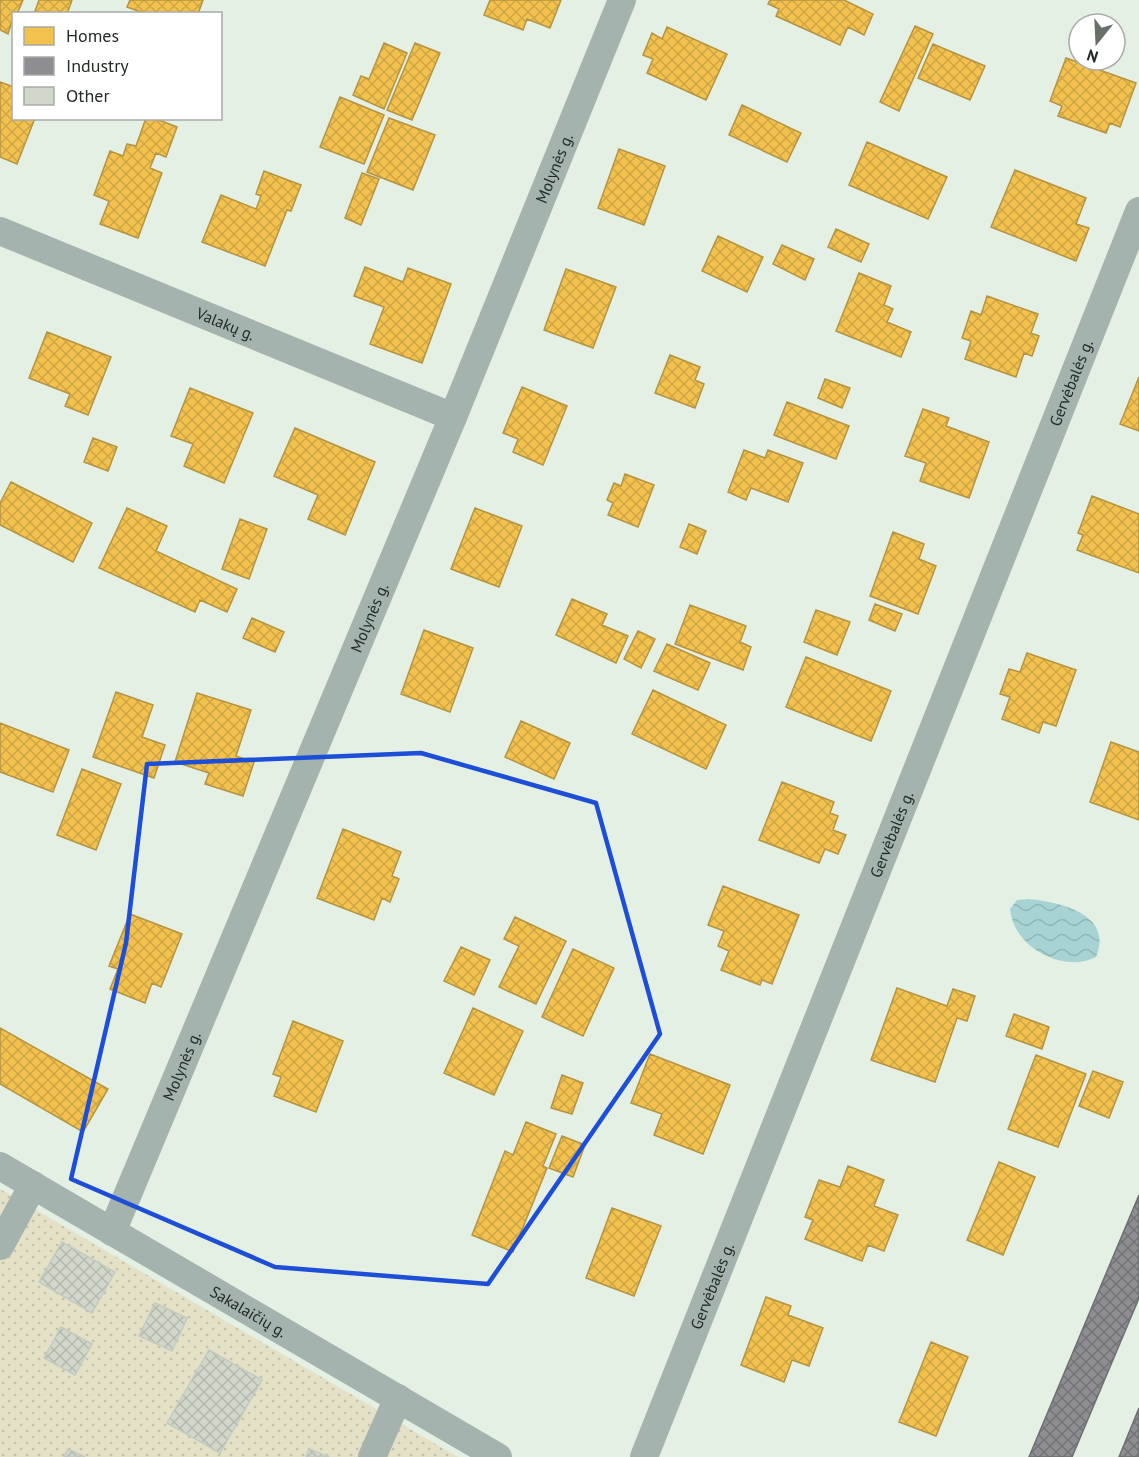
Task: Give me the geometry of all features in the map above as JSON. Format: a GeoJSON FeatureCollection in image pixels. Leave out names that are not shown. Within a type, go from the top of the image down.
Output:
{"type":"FeatureCollection","features":[{"type":"Feature","properties":{"kind":"street","name":"Molynės g."},"geometry":{"type":"LineString","coordinates":[[112,1232],[453,417],[622,0]]}},
{"type":"Feature","properties":{"kind":"street","name":"Gervėbalės g."},"geometry":{"type":"LineString","coordinates":[[644,1457],[1139,211]]}},
{"type":"Feature","properties":{"kind":"street","name":"Valakų g."},"geometry":{"type":"LineString","coordinates":[[0,231],[453,417]]}},
{"type":"Feature","properties":{"kind":"street","name":"Sakalaičių g."},"geometry":{"type":"LineString","coordinates":[[0,1166],[498,1457]]}},
{"type":"Feature","properties":{"kind":"street"},"geometry":{"type":"LineString","coordinates":[[0,1246],[33,1185]]}},
{"type":"Feature","properties":{"kind":"street"},"geometry":{"type":"LineString","coordinates":[[372,1457],[398,1398]]}},
{"type":"Feature","properties":{"kind":"highlighted area"},"geometry":{"type":"Polygon","coordinates":[[[421,753],[596,803],[660,1034],[488,1284],[275,1267],[71,1179],[126,943],[147,764],[421,753]]]}},
{"type":"Feature","properties":{"kind":"shaded area"},"geometry":{"type":"Polygon","coordinates":[[[0,1189],[2,1190],[458,1457],[0,1457],[0,1189]]]}},
{"type":"Feature","properties":{"kind":"water"},"geometry":{"type":"Polygon","coordinates":[[[1028,899],[1068,907],[1091,921],[1097,930],[1100,942],[1096,957],[1069,962],[1042,954],[1030,945],[1013,923],[1010,909],[1017,900],[1028,899]]]}},
{"type":"Feature","properties":{"kind":"building: Homes"},"geometry":{"type":"Polygon","coordinates":[[[0,0],[23,0],[18,12],[12,12],[8,34],[0,30],[0,0]]]}},
{"type":"Feature","properties":{"kind":"building: Homes"},"geometry":{"type":"Polygon","coordinates":[[[39,0],[72,0],[68,12],[35,12],[39,0]]]}},
{"type":"Feature","properties":{"kind":"building: Homes"},"geometry":{"type":"Polygon","coordinates":[[[130,0],[203,0],[199,12],[141,12],[127,7],[130,0]]]}},
{"type":"Feature","properties":{"kind":"building: Homes"},"geometry":{"type":"Polygon","coordinates":[[[490,0],[561,0],[550,28],[527,19],[523,30],[484,15],[490,0]]]}},
{"type":"Feature","properties":{"kind":"building: Homes"},"geometry":{"type":"Polygon","coordinates":[[[770,0],[844,0],[873,14],[864,35],[848,27],[840,45],[776,16],[779,9],[768,4],[770,0]]]}},
{"type":"Feature","properties":{"kind":"building: Homes"},"geometry":{"type":"Polygon","coordinates":[[[915,26],[933,34],[899,111],[880,102],[915,26]]]}},
{"type":"Feature","properties":{"kind":"building: Homes"},"geometry":{"type":"Polygon","coordinates":[[[667,27],[727,54],[706,100],[647,73],[653,59],[643,55],[652,33],[662,39],[667,27]]]}},
{"type":"Feature","properties":{"kind":"building: Homes"},"geometry":{"type":"Polygon","coordinates":[[[384,43],[407,53],[384,109],[353,95],[361,76],[369,79],[384,43]]]}},
{"type":"Feature","properties":{"kind":"building: Homes"},"geometry":{"type":"Polygon","coordinates":[[[415,43],[440,53],[412,120],[387,110],[415,43]]]}},
{"type":"Feature","properties":{"kind":"building: Homes"},"geometry":{"type":"Polygon","coordinates":[[[933,44],[985,66],[970,100],[918,78],[933,44]]]}},
{"type":"Feature","properties":{"kind":"building: Homes"},"geometry":{"type":"Polygon","coordinates":[[[1066,58],[1067,72],[1105,72],[1136,83],[1120,127],[1110,123],[1106,133],[1058,116],[1062,106],[1050,101],[1066,58]]]}},
{"type":"Feature","properties":{"kind":"building: Homes"},"geometry":{"type":"Polygon","coordinates":[[[0,82],[12,86],[12,120],[34,120],[17,164],[0,157],[0,82]]]}},
{"type":"Feature","properties":{"kind":"building: Homes"},"geometry":{"type":"Polygon","coordinates":[[[340,97],[384,115],[364,164],[320,147],[340,97]]]}},
{"type":"Feature","properties":{"kind":"building: Homes"},"geometry":{"type":"Polygon","coordinates":[[[742,105],[801,133],[787,162],[729,135],[742,105]]]}},
{"type":"Feature","properties":{"kind":"building: Homes"},"geometry":{"type":"Polygon","coordinates":[[[389,118],[435,135],[413,190],[367,172],[389,118]]]}},
{"type":"Feature","properties":{"kind":"building: Homes"},"geometry":{"type":"Polygon","coordinates":[[[145,120],[159,120],[177,127],[166,157],[156,153],[150,168],[162,173],[138,238],[100,224],[109,201],[94,195],[110,151],[123,156],[127,144],[136,146],[145,120]]]}},
{"type":"Feature","properties":{"kind":"building: Homes"},"geometry":{"type":"Polygon","coordinates":[[[867,142],[947,177],[928,219],[849,185],[867,142]]]}},
{"type":"Feature","properties":{"kind":"building: Homes"},"geometry":{"type":"Polygon","coordinates":[[[619,149],[665,166],[644,225],[598,208],[619,149]]]}},
{"type":"Feature","properties":{"kind":"building: Homes"},"geometry":{"type":"Polygon","coordinates":[[[1015,170],[1086,198],[1076,224],[1089,228],[1076,261],[991,227],[1015,170]]]}},
{"type":"Feature","properties":{"kind":"building: Homes"},"geometry":{"type":"Polygon","coordinates":[[[264,171],[301,185],[291,211],[287,210],[265,266],[202,242],[221,195],[256,209],[261,196],[256,194],[264,171]]]}},
{"type":"Feature","properties":{"kind":"building: Homes"},"geometry":{"type":"Polygon","coordinates":[[[362,173],[379,179],[361,225],[345,218],[362,173]]]}},
{"type":"Feature","properties":{"kind":"building: Homes"},"geometry":{"type":"Polygon","coordinates":[[[836,229],[869,244],[861,262],[828,247],[836,229]]]}},
{"type":"Feature","properties":{"kind":"building: Homes"},"geometry":{"type":"Polygon","coordinates":[[[718,236],[763,257],[747,292],[702,271],[718,236]]]}},
{"type":"Feature","properties":{"kind":"building: Homes"},"geometry":{"type":"Polygon","coordinates":[[[782,245],[814,259],[805,280],[773,264],[782,245]]]}},
{"type":"Feature","properties":{"kind":"building: Homes"},"geometry":{"type":"Polygon","coordinates":[[[365,267],[403,282],[408,268],[451,284],[422,363],[370,344],[384,307],[354,296],[365,267]]]}},
{"type":"Feature","properties":{"kind":"building: Homes"},"geometry":{"type":"Polygon","coordinates":[[[566,269],[616,287],[593,348],[544,330],[566,269]]]}},
{"type":"Feature","properties":{"kind":"building: Homes"},"geometry":{"type":"Polygon","coordinates":[[[859,273],[891,286],[884,305],[893,309],[887,322],[911,332],[901,357],[836,331],[859,273]]]}},
{"type":"Feature","properties":{"kind":"building: Homes"},"geometry":{"type":"Polygon","coordinates":[[[987,296],[1038,314],[1031,333],[1039,336],[1032,356],[1024,353],[1016,377],[965,359],[971,341],[962,338],[971,311],[981,315],[987,296]]]}},
{"type":"Feature","properties":{"kind":"building: Homes"},"geometry":{"type":"Polygon","coordinates":[[[47,332],[111,357],[88,415],[65,406],[70,394],[29,378],[47,332]]]}},
{"type":"Feature","properties":{"kind":"building: Homes"},"geometry":{"type":"Polygon","coordinates":[[[670,355],[700,367],[695,380],[704,384],[695,408],[655,393],[670,355]]]}},
{"type":"Feature","properties":{"kind":"building: Homes"},"geometry":{"type":"Polygon","coordinates":[[[1139,377],[1139,431],[1120,424],[1139,377]]]}},
{"type":"Feature","properties":{"kind":"building: Homes"},"geometry":{"type":"Polygon","coordinates":[[[825,379],[850,388],[842,408],[818,398],[825,379]]]}},
{"type":"Feature","properties":{"kind":"building: Homes"},"geometry":{"type":"Polygon","coordinates":[[[522,387],[567,406],[543,465],[513,452],[518,439],[503,433],[522,387]]]}},
{"type":"Feature","properties":{"kind":"building: Homes"},"geometry":{"type":"Polygon","coordinates":[[[190,388],[253,413],[224,483],[184,466],[193,444],[171,436],[190,388]]]}},
{"type":"Feature","properties":{"kind":"building: Homes"},"geometry":{"type":"Polygon","coordinates":[[[787,402],[849,426],[836,459],[774,435],[787,402]]]}},
{"type":"Feature","properties":{"kind":"building: Homes"},"geometry":{"type":"Polygon","coordinates":[[[923,409],[949,418],[946,426],[989,442],[969,498],[920,481],[926,463],[905,456],[923,409]]]}},
{"type":"Feature","properties":{"kind":"building: Homes"},"geometry":{"type":"Polygon","coordinates":[[[295,428],[375,462],[345,535],[308,519],[318,495],[274,476],[295,428]]]}},
{"type":"Feature","properties":{"kind":"building: Homes"},"geometry":{"type":"Polygon","coordinates":[[[93,438],[117,447],[108,471],[84,462],[93,438]]]}},
{"type":"Feature","properties":{"kind":"building: Homes"},"geometry":{"type":"Polygon","coordinates":[[[744,450],[765,458],[768,450],[803,463],[788,502],[751,488],[746,500],[728,492],[744,450]]]}},
{"type":"Feature","properties":{"kind":"building: Homes"},"geometry":{"type":"Polygon","coordinates":[[[625,474],[654,485],[638,527],[608,515],[613,503],[607,500],[614,483],[621,486],[625,474]]]}},
{"type":"Feature","properties":{"kind":"building: Homes"},"geometry":{"type":"Polygon","coordinates":[[[11,482],[92,523],[73,562],[0,525],[0,503],[11,482]]]}},
{"type":"Feature","properties":{"kind":"building: Homes"},"geometry":{"type":"Polygon","coordinates":[[[1092,496],[1139,514],[1139,573],[1077,550],[1083,535],[1078,533],[1092,496]]]}},
{"type":"Feature","properties":{"kind":"building: Homes"},"geometry":{"type":"Polygon","coordinates":[[[127,508],[167,526],[156,551],[237,589],[227,612],[200,600],[195,612],[99,568],[127,508]]]}},
{"type":"Feature","properties":{"kind":"building: Homes"},"geometry":{"type":"Polygon","coordinates":[[[475,508],[522,526],[499,587],[451,569],[475,508]]]}},
{"type":"Feature","properties":{"kind":"building: Homes"},"geometry":{"type":"Polygon","coordinates":[[[240,519],[267,529],[249,579],[222,569],[240,519]]]}},
{"type":"Feature","properties":{"kind":"building: Homes"},"geometry":{"type":"Polygon","coordinates":[[[689,524],[706,531],[697,554],[680,547],[689,524]]]}},
{"type":"Feature","properties":{"kind":"building: Homes"},"geometry":{"type":"Polygon","coordinates":[[[893,532],[924,544],[919,559],[936,566],[918,614],[870,596],[893,532]]]}},
{"type":"Feature","properties":{"kind":"building: Homes"},"geometry":{"type":"Polygon","coordinates":[[[572,599],[607,614],[602,625],[628,636],[616,663],[556,635],[572,599]]]}},
{"type":"Feature","properties":{"kind":"building: Homes"},"geometry":{"type":"Polygon","coordinates":[[[875,604],[902,614],[895,631],[869,620],[875,604]]]}},
{"type":"Feature","properties":{"kind":"building: Homes"},"geometry":{"type":"Polygon","coordinates":[[[690,605],[746,626],[740,642],[751,647],[743,670],[675,644],[690,605]]]}},
{"type":"Feature","properties":{"kind":"building: Homes"},"geometry":{"type":"Polygon","coordinates":[[[816,610],[850,622],[837,655],[804,642],[816,610]]]}},
{"type":"Feature","properties":{"kind":"building: Homes"},"geometry":{"type":"Polygon","coordinates":[[[252,618],[284,632],[275,652],[243,638],[252,618]]]}},
{"type":"Feature","properties":{"kind":"building: Homes"},"geometry":{"type":"Polygon","coordinates":[[[424,630],[473,648],[450,712],[401,694],[424,630]]]}},
{"type":"Feature","properties":{"kind":"building: Homes"},"geometry":{"type":"Polygon","coordinates":[[[638,631],[655,639],[641,668],[624,659],[638,631]]]}},
{"type":"Feature","properties":{"kind":"building: Homes"},"geometry":{"type":"Polygon","coordinates":[[[667,644],[710,663],[698,690],[654,671],[667,644]]]}},
{"type":"Feature","properties":{"kind":"building: Homes"},"geometry":{"type":"Polygon","coordinates":[[[1027,653],[1076,670],[1056,726],[1043,722],[1039,733],[1002,719],[1010,697],[1000,694],[1009,669],[1020,672],[1027,653]]]}},
{"type":"Feature","properties":{"kind":"building: Homes"},"geometry":{"type":"Polygon","coordinates":[[[806,657],[891,691],[871,741],[786,707],[806,657]]]}},
{"type":"Feature","properties":{"kind":"building: Homes"},"geometry":{"type":"Polygon","coordinates":[[[653,690],[726,725],[706,769],[632,734],[653,690]]]}},
{"type":"Feature","properties":{"kind":"building: Homes"},"geometry":{"type":"Polygon","coordinates":[[[116,692],[153,705],[142,737],[165,745],[154,778],[93,757],[116,692]]]}},
{"type":"Feature","properties":{"kind":"building: Homes"},"geometry":{"type":"Polygon","coordinates":[[[197,693],[251,710],[236,756],[254,762],[243,796],[205,784],[209,773],[175,762],[197,693]]]}},
{"type":"Feature","properties":{"kind":"building: Homes"},"geometry":{"type":"Polygon","coordinates":[[[521,721],[570,743],[554,779],[505,757],[521,721]]]}},
{"type":"Feature","properties":{"kind":"building: Homes"},"geometry":{"type":"Polygon","coordinates":[[[0,723],[69,750],[53,792],[0,772],[0,723]]]}},
{"type":"Feature","properties":{"kind":"building: Homes"},"geometry":{"type":"Polygon","coordinates":[[[1111,742],[1139,752],[1139,820],[1090,802],[1111,742]]]}},
{"type":"Feature","properties":{"kind":"building: Homes"},"geometry":{"type":"Polygon","coordinates":[[[82,769],[121,784],[96,850],[57,835],[82,769]]]}},
{"type":"Feature","properties":{"kind":"building: Homes"},"geometry":{"type":"Polygon","coordinates":[[[782,782],[834,802],[830,813],[838,816],[833,830],[846,835],[838,854],[825,849],[819,863],[759,840],[782,782]]]}},
{"type":"Feature","properties":{"kind":"building: Homes"},"geometry":{"type":"Polygon","coordinates":[[[343,829],[401,852],[392,876],[399,879],[390,902],[382,898],[374,920],[317,898],[343,829]]]}},
{"type":"Feature","properties":{"kind":"building: Homes"},"geometry":{"type":"Polygon","coordinates":[[[723,886],[799,915],[772,984],[762,980],[760,985],[721,970],[729,951],[718,946],[724,931],[708,925],[723,886]]]}},
{"type":"Feature","properties":{"kind":"building: Homes"},"geometry":{"type":"Polygon","coordinates":[[[130,914],[182,934],[161,987],[152,983],[145,1003],[110,989],[118,969],[109,966],[130,914]]]}},
{"type":"Feature","properties":{"kind":"building: Homes"},"geometry":{"type":"Polygon","coordinates":[[[515,917],[566,941],[536,1004],[499,987],[519,946],[504,939],[515,917]]]}},
{"type":"Feature","properties":{"kind":"building: Homes"},"geometry":{"type":"Polygon","coordinates":[[[461,947],[490,960],[474,995],[444,981],[461,947]]]}},
{"type":"Feature","properties":{"kind":"building: Homes"},"geometry":{"type":"Polygon","coordinates":[[[573,949],[614,968],[583,1036],[542,1017],[573,949]]]}},
{"type":"Feature","properties":{"kind":"building: Homes"},"geometry":{"type":"Polygon","coordinates":[[[897,988],[947,1006],[953,989],[975,996],[967,1021],[957,1018],[935,1082],[871,1060],[897,988]]]}},
{"type":"Feature","properties":{"kind":"building: Homes"},"geometry":{"type":"Polygon","coordinates":[[[473,1008],[523,1031],[494,1095],[444,1073],[473,1008]]]}},
{"type":"Feature","properties":{"kind":"building: Homes"},"geometry":{"type":"Polygon","coordinates":[[[1014,1014],[1049,1027],[1042,1049],[1006,1036],[1014,1014]]]}},
{"type":"Feature","properties":{"kind":"building: Homes"},"geometry":{"type":"Polygon","coordinates":[[[293,1021],[343,1041],[316,1112],[274,1096],[281,1077],[273,1074],[293,1021]]]}},
{"type":"Feature","properties":{"kind":"building: Homes"},"geometry":{"type":"Polygon","coordinates":[[[0,1028],[108,1089],[83,1132],[0,1084],[0,1028]]]}},
{"type":"Feature","properties":{"kind":"building: Homes"},"geometry":{"type":"Polygon","coordinates":[[[650,1054],[730,1085],[703,1154],[654,1135],[662,1114],[631,1103],[650,1054]]]}},
{"type":"Feature","properties":{"kind":"building: Homes"},"geometry":{"type":"Polygon","coordinates":[[[1036,1055],[1086,1074],[1058,1147],[1008,1129],[1036,1055]]]}},
{"type":"Feature","properties":{"kind":"building: Homes"},"geometry":{"type":"Polygon","coordinates":[[[1093,1071],[1123,1082],[1109,1118],[1079,1106],[1093,1071]]]}},
{"type":"Feature","properties":{"kind":"building: Homes"},"geometry":{"type":"Polygon","coordinates":[[[562,1075],[583,1083],[572,1114],[551,1108],[562,1075]]]}},
{"type":"Feature","properties":{"kind":"building: Homes"},"geometry":{"type":"Polygon","coordinates":[[[526,1122],[556,1134],[543,1166],[547,1168],[513,1252],[472,1235],[505,1151],[513,1155],[526,1122]]]}},
{"type":"Feature","properties":{"kind":"building: Homes"},"geometry":{"type":"Polygon","coordinates":[[[562,1136],[585,1145],[573,1177],[549,1168],[562,1136]]]}},
{"type":"Feature","properties":{"kind":"building: Homes"},"geometry":{"type":"Polygon","coordinates":[[[999,1162],[1035,1177],[1003,1255],[967,1240],[999,1162]]]}},
{"type":"Feature","properties":{"kind":"building: Homes"},"geometry":{"type":"Polygon","coordinates":[[[848,1166],[884,1180],[874,1206],[898,1215],[884,1251],[868,1245],[862,1261],[805,1239],[813,1220],[805,1217],[819,1180],[840,1187],[848,1166]]]}},
{"type":"Feature","properties":{"kind":"building: Homes"},"geometry":{"type":"Polygon","coordinates":[[[612,1208],[661,1226],[634,1296],[586,1278],[612,1208]]]}},
{"type":"Feature","properties":{"kind":"building: Homes"},"geometry":{"type":"Polygon","coordinates":[[[766,1297],[791,1306],[788,1315],[823,1328],[809,1366],[792,1360],[784,1382],[741,1365],[766,1297]]]}},
{"type":"Feature","properties":{"kind":"building: Homes"},"geometry":{"type":"Polygon","coordinates":[[[931,1342],[968,1357],[936,1436],[899,1422],[931,1342]]]}},
{"type":"Feature","properties":{"kind":"building: Industry"},"geometry":{"type":"Polygon","coordinates":[[[1139,1195],[1139,1298],[1072,1457],[1029,1457],[1139,1195]]]}},
{"type":"Feature","properties":{"kind":"building: Industry"},"geometry":{"type":"Polygon","coordinates":[[[1139,1408],[1139,1457],[1119,1457],[1139,1408]]]}},
{"type":"Feature","properties":{"kind":"building: Other"},"geometry":{"type":"Polygon","coordinates":[[[62,1242],[115,1272],[92,1313],[39,1282],[62,1242]]]}},
{"type":"Feature","properties":{"kind":"building: Other"},"geometry":{"type":"Polygon","coordinates":[[[155,1303],[187,1318],[172,1351],[139,1336],[155,1303]]]}},
{"type":"Feature","properties":{"kind":"building: Other"},"geometry":{"type":"Polygon","coordinates":[[[61,1327],[92,1344],[75,1375],[44,1358],[61,1327]]]}},
{"type":"Feature","properties":{"kind":"building: Other"},"geometry":{"type":"Polygon","coordinates":[[[209,1350],[262,1380],[220,1453],[167,1423],[209,1350]]]}},
{"type":"Feature","properties":{"kind":"building: Other"},"geometry":{"type":"Polygon","coordinates":[[[68,1449],[85,1457],[64,1457],[68,1449]]]}},
{"type":"Feature","properties":{"kind":"building: Other"},"geometry":{"type":"Polygon","coordinates":[[[309,1449],[329,1457],[306,1457],[309,1449]]]}}]}
